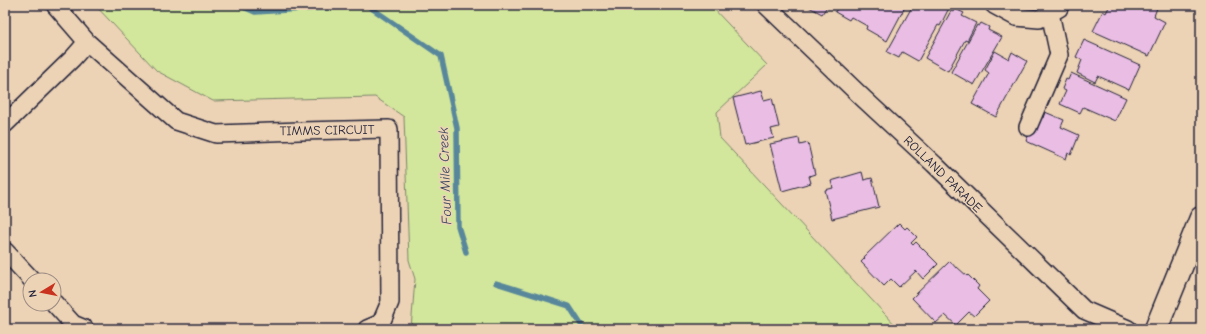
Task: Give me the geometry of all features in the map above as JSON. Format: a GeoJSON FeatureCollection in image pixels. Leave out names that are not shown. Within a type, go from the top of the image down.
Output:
{"type":"FeatureCollection","features":[{"type":"Feature","properties":{"kind":"street","name":"TIMMS CIRCUIT"},"geometry":{"type":"LineString","coordinates":[[55,5],[87,42],[176,121],[216,134],[389,129],[390,302],[381,323],[367,329]]}},
{"type":"Feature","properties":{"kind":"street","name":"ROLLAND PARADE"},"geometry":{"type":"LineString","coordinates":[[766,5],[864,100],[934,164],[1084,310],[1128,329]]}},
{"type":"Feature","properties":{"kind":"street"},"geometry":{"type":"LineString","coordinates":[[994,5],[1016,17],[1039,19],[1055,9],[1059,55],[1028,127]]}},
{"type":"Feature","properties":{"kind":"street"},"geometry":{"type":"LineString","coordinates":[[5,124],[73,58],[87,42]]}},
{"type":"Feature","properties":{"kind":"street"},"geometry":{"type":"LineString","coordinates":[[1156,329],[1201,218]]}},
{"type":"Feature","properties":{"kind":"street"},"geometry":{"type":"LineString","coordinates":[[5,251],[25,272]]}},
{"type":"Feature","properties":{"kind":"street"},"geometry":{"type":"LineString","coordinates":[[62,312],[73,324],[84,329]]}},
{"type":"Feature","properties":{"kind":"green space"},"geometry":{"type":"Polygon","coordinates":[[[95,5],[710,5],[767,65],[717,112],[720,138],[899,329],[411,329],[415,279],[409,260],[404,117],[375,97],[213,101],[157,71],[95,5]]]}},
{"type":"Feature","properties":{"kind":"building"},"geometry":{"type":"Polygon","coordinates":[[[811,5],[828,5],[822,14],[809,7],[811,5]]]}},
{"type":"Feature","properties":{"kind":"building"},"geometry":{"type":"Polygon","coordinates":[[[839,5],[906,5],[887,41],[866,29],[867,26],[851,17],[849,20],[835,12],[839,5]]]}},
{"type":"Feature","properties":{"kind":"building"},"geometry":{"type":"Polygon","coordinates":[[[913,5],[944,5],[949,8],[940,26],[938,25],[918,61],[902,52],[899,58],[887,52],[913,5]]]}},
{"type":"Feature","properties":{"kind":"building"},"geometry":{"type":"Polygon","coordinates":[[[1110,5],[1150,5],[1157,8],[1154,16],[1165,22],[1149,56],[1093,31],[1103,11],[1106,13],[1110,5]]]}},
{"type":"Feature","properties":{"kind":"building"},"geometry":{"type":"Polygon","coordinates":[[[955,9],[964,13],[962,16],[976,23],[967,41],[965,40],[948,71],[925,58],[951,11],[953,12],[955,9]]]}},
{"type":"Feature","properties":{"kind":"building"},"geometry":{"type":"Polygon","coordinates":[[[981,23],[989,27],[988,30],[1002,37],[974,85],[951,72],[977,25],[979,26],[981,23]]]}},
{"type":"Feature","properties":{"kind":"building"},"geometry":{"type":"Polygon","coordinates":[[[1084,40],[1140,65],[1129,90],[1098,76],[1095,82],[1077,73],[1082,60],[1076,57],[1084,40]]]}},
{"type":"Feature","properties":{"kind":"building"},"geometry":{"type":"Polygon","coordinates":[[[995,51],[1009,59],[1012,52],[1027,61],[996,117],[972,104],[989,73],[985,70],[995,51]]]}},
{"type":"Feature","properties":{"kind":"building"},"geometry":{"type":"Polygon","coordinates":[[[1071,73],[1126,98],[1115,121],[1083,107],[1080,113],[1060,104],[1066,91],[1062,89],[1066,79],[1068,80],[1071,73]]]}},
{"type":"Feature","properties":{"kind":"building"},"geometry":{"type":"Polygon","coordinates":[[[761,91],[764,100],[772,98],[779,127],[771,129],[774,138],[745,145],[733,98],[761,91]]]}},
{"type":"Feature","properties":{"kind":"building"},"geometry":{"type":"Polygon","coordinates":[[[1045,112],[1064,120],[1061,127],[1079,135],[1071,155],[1068,153],[1066,159],[1026,141],[1033,124],[1041,117],[1043,118],[1045,112]]]}},
{"type":"Feature","properties":{"kind":"building"},"geometry":{"type":"Polygon","coordinates":[[[799,138],[800,145],[808,143],[815,174],[809,176],[811,183],[782,191],[770,144],[799,138]]]}},
{"type":"Feature","properties":{"kind":"building"},"geometry":{"type":"Polygon","coordinates":[[[862,172],[864,180],[872,178],[879,207],[832,219],[825,190],[833,188],[831,181],[862,172]]]}},
{"type":"Feature","properties":{"kind":"building"},"geometry":{"type":"Polygon","coordinates":[[[899,223],[905,229],[907,227],[917,237],[911,243],[913,245],[916,242],[938,264],[923,279],[916,271],[899,287],[891,279],[884,286],[861,262],[865,258],[864,257],[899,223]]]}},
{"type":"Feature","properties":{"kind":"building"},"geometry":{"type":"Polygon","coordinates":[[[950,261],[956,268],[957,267],[967,276],[968,275],[979,286],[977,289],[989,301],[974,316],[969,312],[956,325],[945,315],[936,323],[912,298],[950,261]]]}},
{"type":"Feature","properties":{"kind":"waterway","name":"Four Mile Creek"},"geometry":{"type":"LineString","coordinates":[[239,5],[255,12],[367,5],[441,56],[457,128],[458,226],[466,252]]}},
{"type":"Feature","properties":{"kind":"waterway","name":"Four Mile Creek"},"geometry":{"type":"LineString","coordinates":[[496,283],[569,306],[584,329]]}}]}
